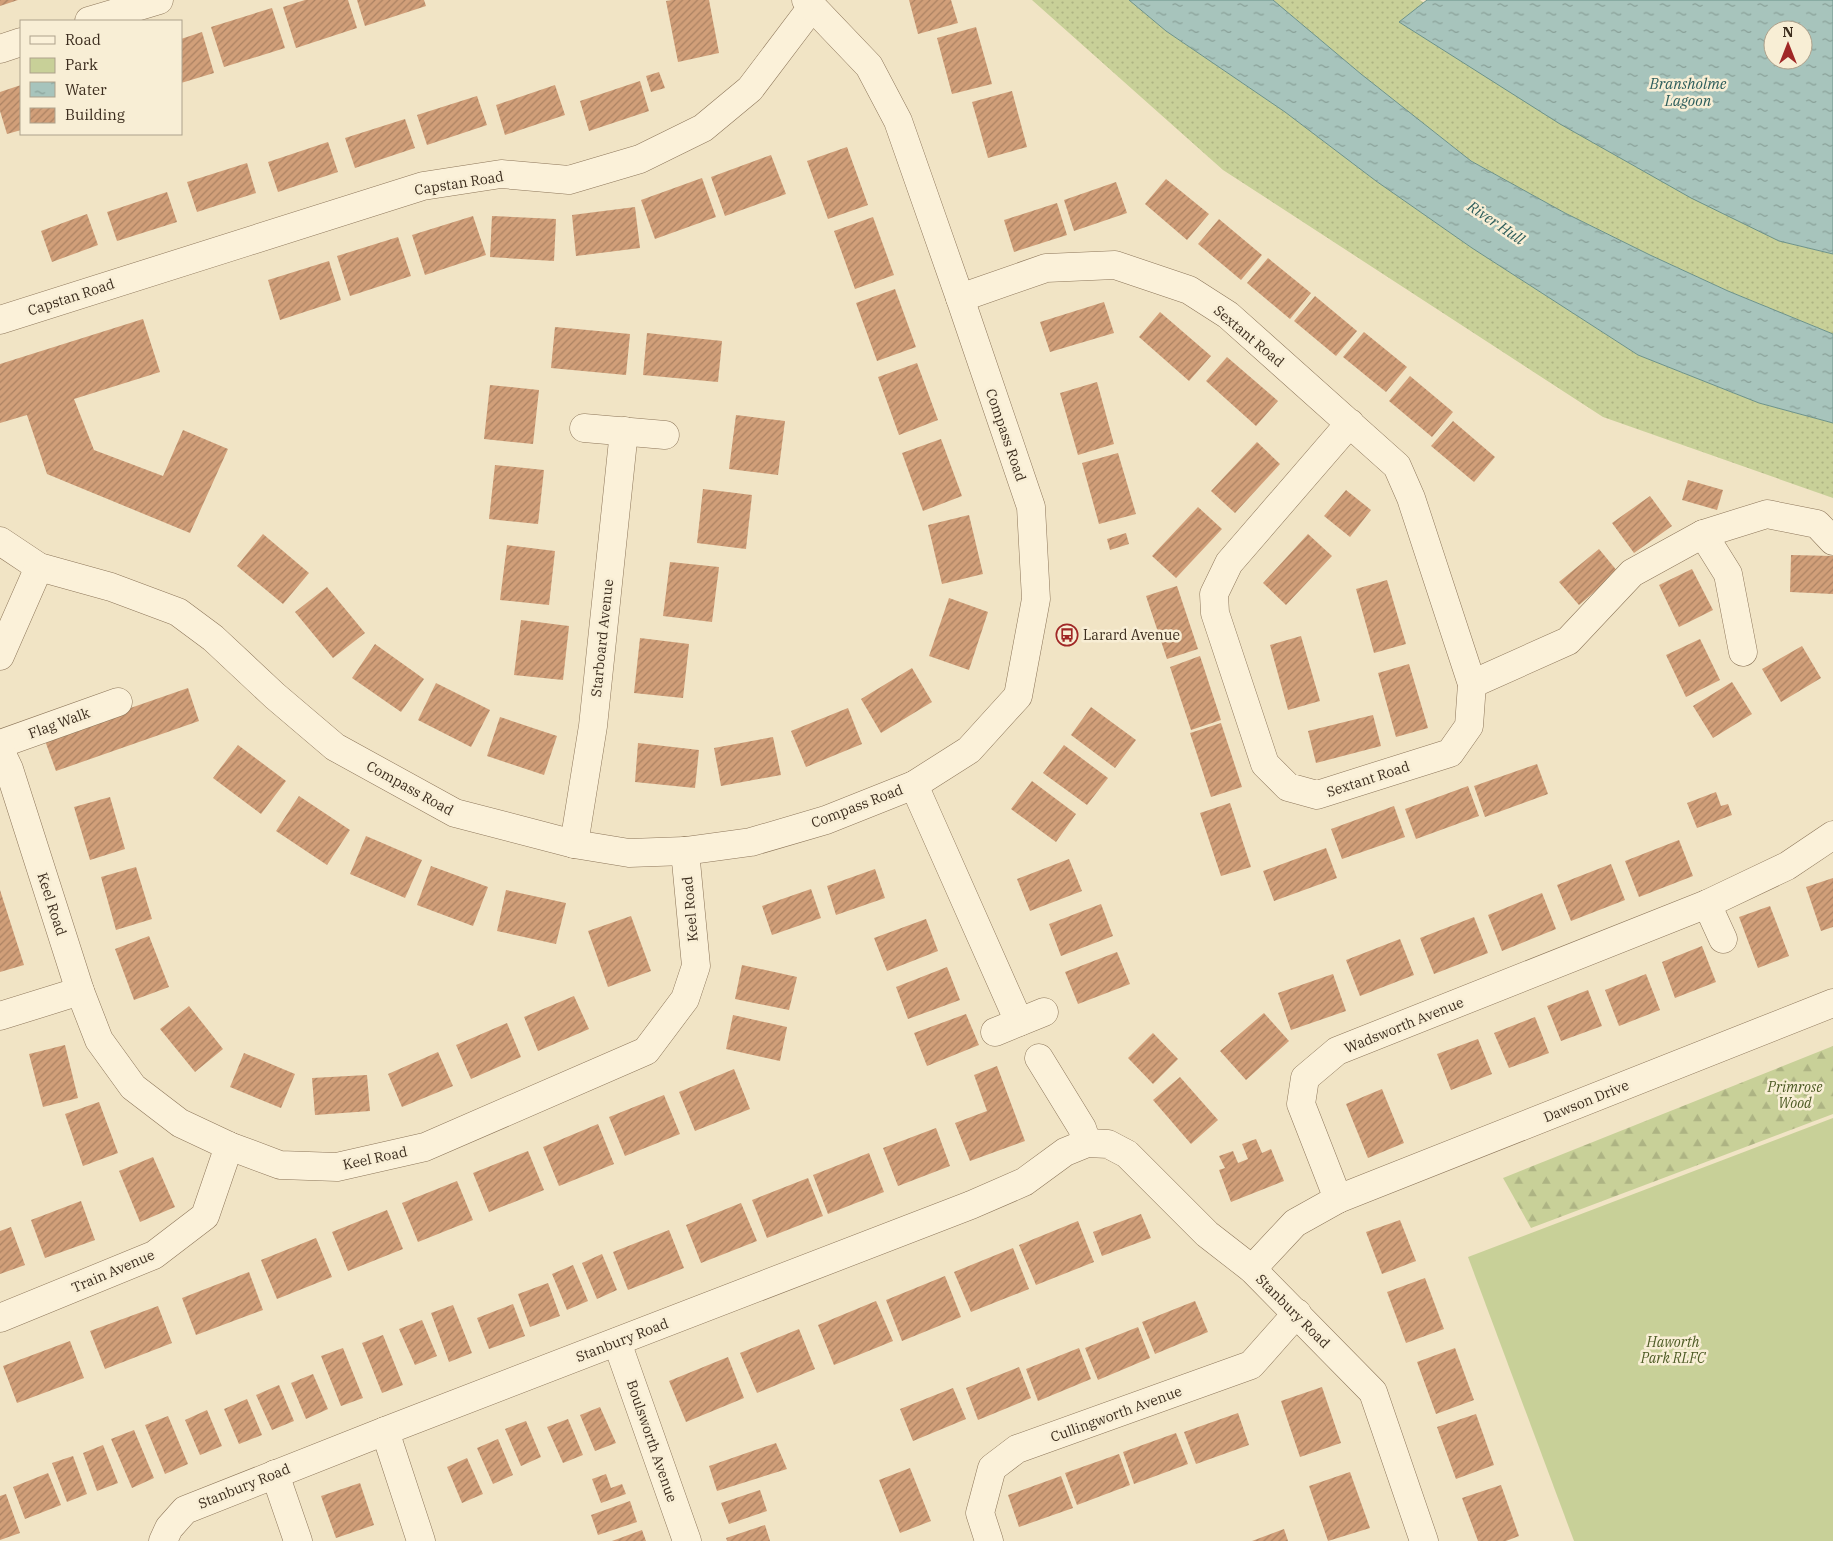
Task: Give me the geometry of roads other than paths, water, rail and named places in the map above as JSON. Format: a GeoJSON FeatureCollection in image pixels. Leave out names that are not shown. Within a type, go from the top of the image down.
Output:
{"type":"FeatureCollection","features":[{"type":"Feature","properties":{"kind":"street"},"geometry":{"type":"LineString","coordinates":[[92,20],[159,0]]}},
{"type":"Feature","properties":{"kind":"street","name":"Compass Road"},"geometry":{"type":"LineString","coordinates":[[0,541],[38,567],[111,586],[178,612],[213,638],[275,696],[335,746],[455,814],[574,844],[629,853],[685,851],[751,842],[826,820],[914,785],[969,750],[1018,696],[1036,599],[1030,507],[898,121],[869,66],[809,3]]}},
{"type":"Feature","properties":{"kind":"street","name":"Capstan Road"},"geometry":{"type":"LineString","coordinates":[[0,320],[423,186],[501,174],[569,180],[640,159],[703,128],[750,89],[809,3]]}},
{"type":"Feature","properties":{"kind":"street"},"geometry":{"type":"LineString","coordinates":[[0,48],[20,42]]}},
{"type":"Feature","properties":{"kind":"street","name":"Sextant Road"},"geometry":{"type":"LineString","coordinates":[[960,298],[1046,268],[1115,265],[1189,290],[1228,316],[1350,423],[1397,466],[1411,498],[1472,684],[1469,726],[1450,753],[1317,795],[1288,786],[1265,764],[1215,613],[1214,594],[1229,563],[1350,423]]}},
{"type":"Feature","properties":{"kind":"street"},"geometry":{"type":"LineString","coordinates":[[584,428],[665,435]]}},
{"type":"Feature","properties":{"kind":"street","name":"Starboard Avenue"},"geometry":{"type":"LineString","coordinates":[[574,844],[593,726],[624,431]]}},
{"type":"Feature","properties":{"kind":"street"},"geometry":{"type":"LineString","coordinates":[[1472,684],[1568,641],[1632,573],[1703,534],[1767,514],[1817,524],[1833,541]]}},
{"type":"Feature","properties":{"kind":"street"},"geometry":{"type":"LineString","coordinates":[[1703,534],[1728,574],[1743,652]]}},
{"type":"Feature","properties":{"kind":"street"},"geometry":{"type":"LineString","coordinates":[[0,656],[38,567]]}},
{"type":"Feature","properties":{"kind":"street","name":"Flag Walk"},"geometry":{"type":"LineString","coordinates":[[2,759],[118,702]]}},
{"type":"Feature","properties":{"kind":"street","name":"Keel Road"},"geometry":{"type":"LineString","coordinates":[[2,759],[80,991],[99,1040],[133,1087],[180,1123],[228,1146],[280,1165],[337,1167],[425,1147],[646,1051],[685,999],[696,966],[685,851]]}},
{"type":"Feature","properties":{"kind":"street"},"geometry":{"type":"LineString","coordinates":[[914,785],[1019,1022]]}},
{"type":"Feature","properties":{"kind":"street","name":"Wadsworth Avenue"},"geometry":{"type":"LineString","coordinates":[[1338,1199],[1301,1104],[1305,1078],[1337,1051],[1707,904],[1787,866],[1833,835]]}},
{"type":"Feature","properties":{"kind":"street"},"geometry":{"type":"LineString","coordinates":[[1707,904],[1722,939]]}},
{"type":"Feature","properties":{"kind":"street"},"geometry":{"type":"LineString","coordinates":[[0,1016],[80,991]]}},
{"type":"Feature","properties":{"kind":"street","name":"Dawson Drive"},"geometry":{"type":"LineString","coordinates":[[1338,1199],[1833,1003]]}},
{"type":"Feature","properties":{"kind":"street"},"geometry":{"type":"LineString","coordinates":[[1039,1058],[1082,1128],[1087,1142]]}},
{"type":"Feature","properties":{"kind":"street","name":"Stanbury Road"},"geometry":{"type":"LineString","coordinates":[[163,1541],[169,1528],[185,1510],[971,1205],[1024,1182],[1065,1152],[1087,1142],[1108,1144],[1127,1154],[1207,1234],[1252,1269],[1373,1392],[1424,1541]]}},
{"type":"Feature","properties":{"kind":"street","name":"Train Avenue"},"geometry":{"type":"LineString","coordinates":[[0,1318],[154,1255],[205,1216],[228,1146]]}},
{"type":"Feature","properties":{"kind":"street"},"geometry":{"type":"LineString","coordinates":[[1252,1269],[1294,1222],[1338,1199]]}},
{"type":"Feature","properties":{"kind":"street","name":"Cullingworth Avenue"},"geometry":{"type":"LineString","coordinates":[[989,1541],[980,1513],[992,1468],[1017,1450],[1251,1364],[1297,1313]]}},
{"type":"Feature","properties":{"kind":"street","name":"Boulsworth Avenue"},"geometry":{"type":"LineString","coordinates":[[617,1342],[687,1541]]}},
{"type":"Feature","properties":{"kind":"street"},"geometry":{"type":"LineString","coordinates":[[385,1431],[421,1541]]}},
{"type":"Feature","properties":{"kind":"street"},"geometry":{"type":"LineString","coordinates":[[275,1474],[298,1541]]}},
{"type":"Feature","properties":{"kind":"water","name":"River Hull"},"geometry":{"type":"Polygon","coordinates":[[[1129,0],[1273,0],[1361,74],[1471,161],[1565,213],[1650,255],[1728,291],[1833,334],[1833,423],[1759,403],[1638,355],[1472,248],[1376,181],[1285,112],[1166,31],[1129,0]]]}},
{"type":"Feature","properties":{"kind":"water","name":"Bransholme Lagoon"},"geometry":{"type":"Polygon","coordinates":[[[1427,0],[1833,0],[1833,254],[1779,241],[1691,198],[1560,124],[1399,22],[1427,0]]]}},
{"type":"Feature","properties":{"kind":"place","name":"Larard Avenue"},"geometry":{"type":"Point","coordinates":[1067,635]}},
{"type":"Feature","properties":{"kind":"park label","name":"Primrose Wood"},"geometry":{"type":"Point","coordinates":[1795,1096]}},
{"type":"Feature","properties":{"kind":"park label","name":"Haworth Park RLFC"},"geometry":{"type":"Point","coordinates":[1673,1350]}}]}
